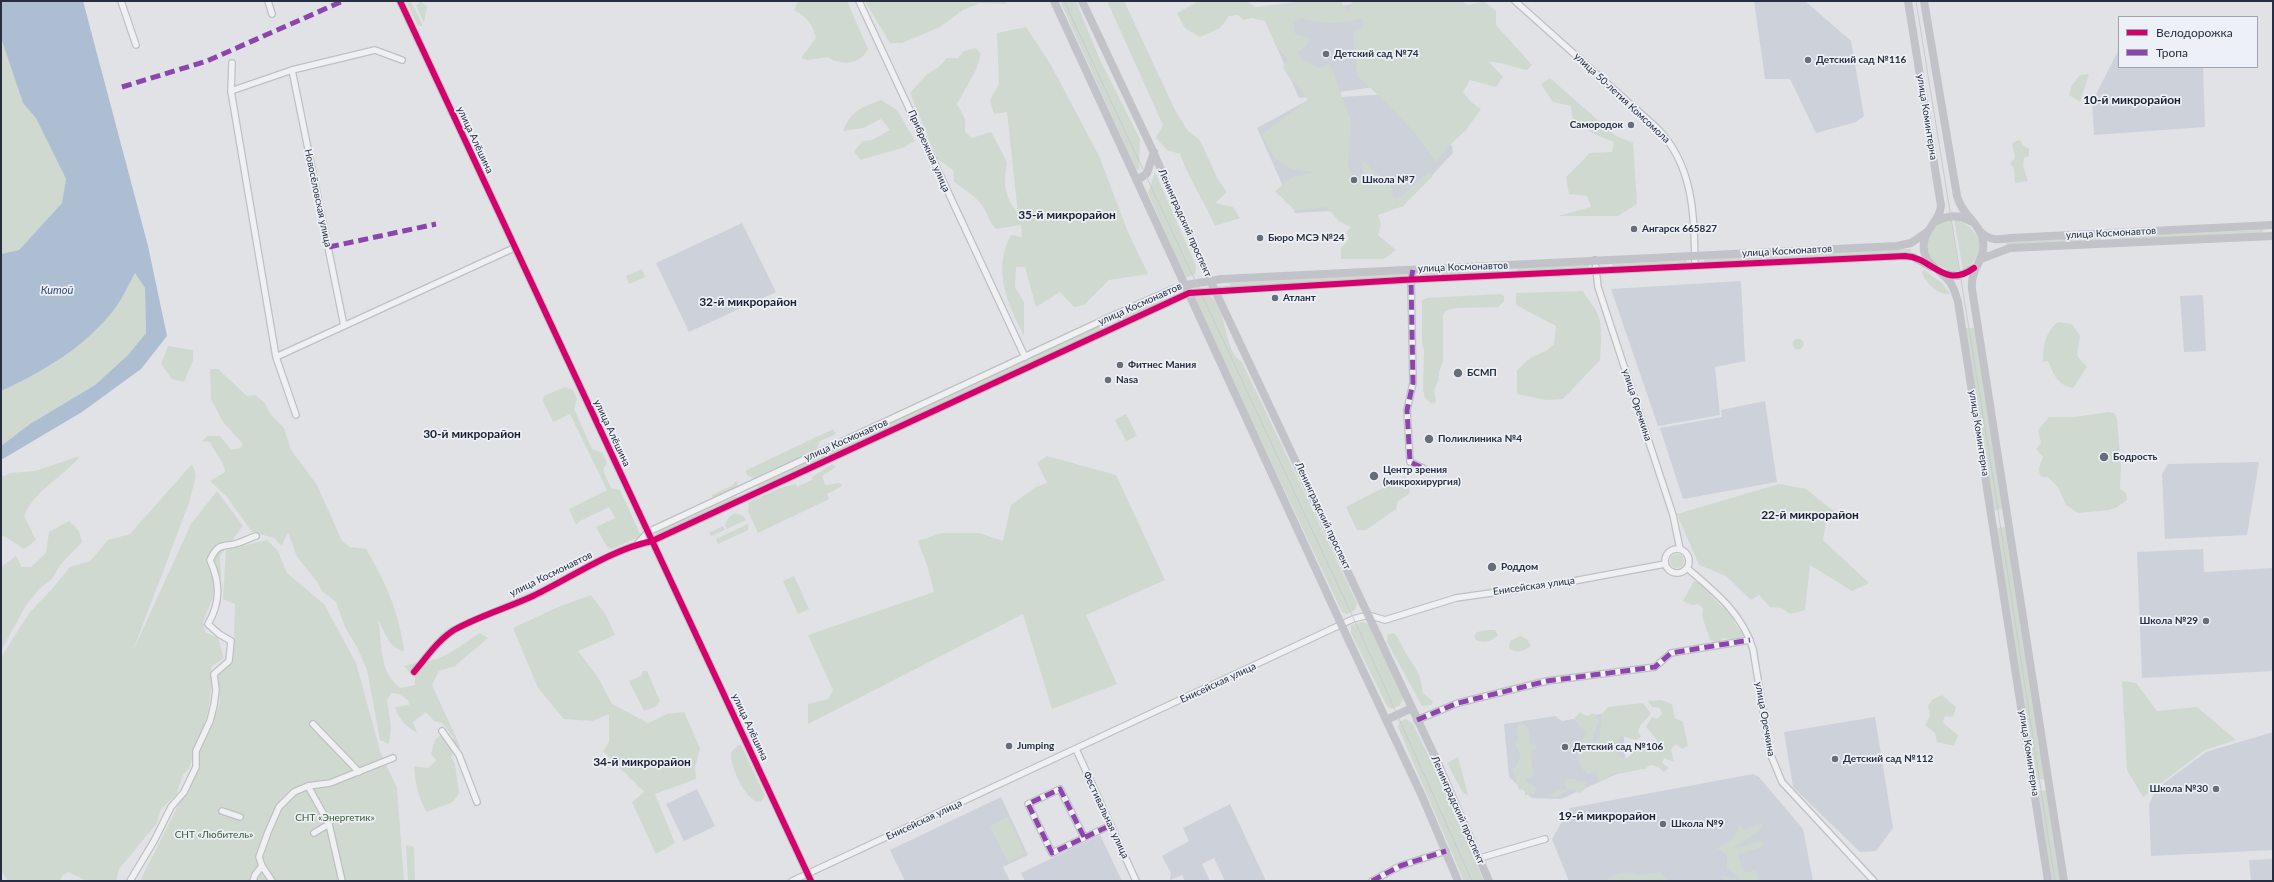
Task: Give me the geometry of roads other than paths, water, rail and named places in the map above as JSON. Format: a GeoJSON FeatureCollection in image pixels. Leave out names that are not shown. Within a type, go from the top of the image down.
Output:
{"type":"FeatureCollection","features":[{"type":"Feature","properties":{"kind":"street"},"geometry":{"type":"LineString","coordinates":[[122,1],[136,45]]}},
{"type":"Feature","properties":{"kind":"street"},"geometry":{"type":"LineString","coordinates":[[268,1],[272,14]]}},
{"type":"Feature","properties":{"kind":"street","name":"улица Алёшина"},"geometry":{"type":"LineString","coordinates":[[400,1],[809,877]]}},
{"type":"Feature","properties":{"kind":"street","name":"Прибрежная улица"},"geometry":{"type":"LineString","coordinates":[[859,1],[1025,357]]}},
{"type":"Feature","properties":{"kind":"street"},"geometry":{"type":"LineString","coordinates":[[1054,1],[1138,180],[1341,625],[1386,720],[1446,851],[1458,881]]}},
{"type":"Feature","properties":{"kind":"street","name":"Ленинградский проспект"},"geometry":{"type":"LineString","coordinates":[[1082,1],[1154,152],[1211,281],[1412,708],[1480,858],[1488,881]]}},
{"type":"Feature","properties":{"kind":"street","name":"улица 50-летия Комсомола"},"geometry":{"type":"LineString","coordinates":[[1515,1],[1657,128],[1674,147],[1681,161],[1691,199],[1695,265]]}},
{"type":"Feature","properties":{"kind":"street","name":"улица Коминтерна"},"geometry":{"type":"LineString","coordinates":[[1908,1],[1941,206],[1935,222],[1927,232],[1924,250],[1928,261],[1951,283],[1958,302],[2048,881]]}},
{"type":"Feature","properties":{"kind":"street","name":"улица Коминтерна"},"geometry":{"type":"LineString","coordinates":[[1924,1],[1957,196],[1961,207],[1977,227],[1984,242],[1981,259]]}},
{"type":"Feature","properties":{"kind":"street"},"geometry":{"type":"LineString","coordinates":[[231,91],[292,70],[375,50],[402,60]]}},
{"type":"Feature","properties":{"kind":"street"},"geometry":{"type":"LineString","coordinates":[[232,63],[231,91],[276,358],[296,415]]}},
{"type":"Feature","properties":{"kind":"street","name":"Новосёловская улица"},"geometry":{"type":"LineString","coordinates":[[292,70],[344,326]]}},
{"type":"Feature","properties":{"kind":"street","name":"Ленинградский проспект"},"geometry":{"type":"LineString","coordinates":[[1138,180],[1147,173],[1154,152]]}},
{"type":"Feature","properties":{"kind":"street","name":"улица Космонавтов"},"geometry":{"type":"LineString","coordinates":[[1935,222],[1947,217],[1960,216],[1977,227],[1985,236],[1997,240],[2010,238],[2273,225]]}},
{"type":"Feature","properties":{"kind":"street","name":"улица Космонавтов"},"geometry":{"type":"LineString","coordinates":[[414,672],[449,632],[636,545],[652,541],[1114,327],[1187,289],[1211,281],[1595,260],[1897,246],[1911,243],[1927,232]]}},
{"type":"Feature","properties":{"kind":"street"},"geometry":{"type":"LineString","coordinates":[[2110,233],[2110,245]]}},
{"type":"Feature","properties":{"kind":"street","name":"улица Космонавтов"},"geometry":{"type":"LineString","coordinates":[[1981,259],[2010,248],[2110,245],[2273,236]]}},
{"type":"Feature","properties":{"kind":"street"},"geometry":{"type":"LineString","coordinates":[[276,358],[514,248]]}},
{"type":"Feature","properties":{"kind":"street","name":"улица Космонавтов"},"geometry":{"type":"LineString","coordinates":[[636,545],[648,532],[1173,288],[1216,291],[1412,279],[1596,272],[1695,265],[1905,256],[1916,258],[1948,276],[1966,273],[1974,268]]}},
{"type":"Feature","properties":{"kind":"street"},"geometry":{"type":"LineString","coordinates":[[1974,268],[1981,259]]}},
{"type":"Feature","properties":{"kind":"street","name":"улица Оречкина"},"geometry":{"type":"LineString","coordinates":[[1595,260],[1598,287],[1673,514],[1680,549],[1688,557],[1689,564],[1687,568],[1734,610],[1741,619],[1750,640],[1770,753],[1782,782],[1874,881]]}},
{"type":"Feature","properties":{"kind":"street","name":"улица Коминтерна"},"geometry":{"type":"LineString","coordinates":[[1974,268],[1972,280],[1979,339],[2064,881]]}},
{"type":"Feature","properties":{"kind":"street"},"geometry":{"type":"LineString","coordinates":[[1413,270],[1413,383],[1407,410],[1408,448],[1410,462],[1423,468]]}},
{"type":"Feature","properties":{"kind":"street"},"geometry":{"type":"LineString","coordinates":[[1110,317],[1114,327]]}},
{"type":"Feature","properties":{"kind":"street"},"geometry":{"type":"LineString","coordinates":[[746,487],[749,496]]}},
{"type":"Feature","properties":{"kind":"street"},"geometry":{"type":"LineString","coordinates":[[130,881],[154,841],[171,806],[184,792],[196,767],[196,751],[210,721],[214,705],[216,690],[214,674],[229,661],[231,641],[219,634],[208,624],[216,610],[218,592],[218,577],[210,560],[214,551],[225,544],[237,544],[256,536]]}},
{"type":"Feature","properties":{"kind":"street"},"geometry":{"type":"LineString","coordinates":[[1680,549],[1668,553],[1665,564],[1669,570],[1676,573],[1687,568]]}},
{"type":"Feature","properties":{"kind":"street","name":"Енисейская улица"},"geometry":{"type":"LineString","coordinates":[[792,881],[809,877],[1076,749],[1341,625],[1368,615],[1385,620],[1456,598],[1568,582],[1665,564]]}},
{"type":"Feature","properties":{"kind":"street"},"geometry":{"type":"LineString","coordinates":[[1417,720],[1458,703],[1547,681],[1655,667],[1671,653],[1750,640]]}},
{"type":"Feature","properties":{"kind":"street"},"geometry":{"type":"LineString","coordinates":[[1386,720],[1412,708]]}},
{"type":"Feature","properties":{"kind":"street"},"geometry":{"type":"LineString","coordinates":[[313,724],[359,772]]}},
{"type":"Feature","properties":{"kind":"street"},"geometry":{"type":"LineString","coordinates":[[442,731],[459,755],[477,802]]}},
{"type":"Feature","properties":{"kind":"street","name":"Фестивальная улица"},"geometry":{"type":"LineString","coordinates":[[1076,749],[1136,881]]}},
{"type":"Feature","properties":{"kind":"street"},"geometry":{"type":"LineString","coordinates":[[272,881],[262,866],[259,857],[279,807],[294,792],[308,786],[330,783],[393,758]]}},
{"type":"Feature","properties":{"kind":"street"},"geometry":{"type":"LineString","coordinates":[[308,786],[329,824],[342,881]]}},
{"type":"Feature","properties":{"kind":"street"},"geometry":{"type":"LineString","coordinates":[[1084,837],[1060,789],[1028,804],[1052,853],[1111,825]]}},
{"type":"Feature","properties":{"kind":"street"},"geometry":{"type":"LineString","coordinates":[[222,811],[240,817]]}},
{"type":"Feature","properties":{"kind":"street"},"geometry":{"type":"LineString","coordinates":[[314,833],[329,824]]}},
{"type":"Feature","properties":{"kind":"street"},"geometry":{"type":"LineString","coordinates":[[1480,858],[1545,839]]}},
{"type":"Feature","properties":{"kind":"street"},"geometry":{"type":"LineString","coordinates":[[1372,881],[1400,866],[1446,851]]}},
{"type":"Feature","properties":{"kind":"street"},"geometry":{"type":"LineString","coordinates":[[253,881],[254,875],[262,866]]}},
{"type":"Feature","properties":{"kind":"water","name":"Китой"},"geometry":{"type":"Polygon","coordinates":[[[1,1],[83,1],[148,246],[167,336],[141,369],[82,412],[1,460],[1,446],[30,424],[95,385],[128,355],[146,333],[145,288],[135,273],[116,307],[92,334],[49,366],[1,391],[1,254],[19,250],[62,203],[66,179],[36,118],[23,103],[1,38],[1,1]]]}},
{"type":"Feature","properties":{"kind":"tram line"},"geometry":{"type":"LineString","coordinates":[[1064,1],[1359,630],[1472,881]]}},
{"type":"Feature","properties":{"kind":"tram line"},"geometry":{"type":"LineString","coordinates":[[1916,1],[1991,465],[2055,881]]}},
{"type":"Feature","properties":{"kind":"place","name":"Детский сад №74"},"geometry":{"type":"Point","coordinates":[1326,54]}},
{"type":"Feature","properties":{"kind":"place","name":"Детский сад №116"},"geometry":{"type":"Point","coordinates":[1808,60]}},
{"type":"Feature","properties":{"kind":"place","name":"Самородок"},"geometry":{"type":"Point","coordinates":[1631,125]}},
{"type":"Feature","properties":{"kind":"place","name":"Школа №7"},"geometry":{"type":"Point","coordinates":[1354,180]}},
{"type":"Feature","properties":{"kind":"place","name":"Ангарск 665827"},"geometry":{"type":"Point","coordinates":[1634,229]}},
{"type":"Feature","properties":{"kind":"place","name":"Бюро МСЭ №24"},"geometry":{"type":"Point","coordinates":[1260,238]}},
{"type":"Feature","properties":{"kind":"place","name":"Атлант"},"geometry":{"type":"Point","coordinates":[1275,298]}},
{"type":"Feature","properties":{"kind":"place","name":"Фитнес Мания"},"geometry":{"type":"Point","coordinates":[1120,365]}},
{"type":"Feature","properties":{"kind":"place","name":"БСМП"},"geometry":{"type":"Point","coordinates":[1458,373]}},
{"type":"Feature","properties":{"kind":"place","name":"Nasa"},"geometry":{"type":"Point","coordinates":[1108,380]}},
{"type":"Feature","properties":{"kind":"place","name":"Поликлиника №4"},"geometry":{"type":"Point","coordinates":[1429,439]}},
{"type":"Feature","properties":{"kind":"place","name":"Бодрость"},"geometry":{"type":"Point","coordinates":[2104,457]}},
{"type":"Feature","properties":{"kind":"place","name":"Центр зрения (микрохирургия)"},"geometry":{"type":"Point","coordinates":[1374,476]}},
{"type":"Feature","properties":{"kind":"place","name":"Роддом"},"geometry":{"type":"Point","coordinates":[1492,567]}},
{"type":"Feature","properties":{"kind":"place","name":"Школа №29"},"geometry":{"type":"Point","coordinates":[2206,621]}},
{"type":"Feature","properties":{"kind":"place","name":"Jumping"},"geometry":{"type":"Point","coordinates":[1009,746]}},
{"type":"Feature","properties":{"kind":"place","name":"Детский сад №106"},"geometry":{"type":"Point","coordinates":[1565,747]}},
{"type":"Feature","properties":{"kind":"place","name":"Детский сад №112"},"geometry":{"type":"Point","coordinates":[1835,759]}},
{"type":"Feature","properties":{"kind":"place","name":"Школа №30"},"geometry":{"type":"Point","coordinates":[2216,789]}},
{"type":"Feature","properties":{"kind":"place","name":"Школа №9"},"geometry":{"type":"Point","coordinates":[1663,824]}},
{"type":"Feature","properties":{"kind":"district","name":"10-й микрорайон"},"geometry":{"type":"Point","coordinates":[2132,100]}},
{"type":"Feature","properties":{"kind":"district","name":"35-й микрорайон"},"geometry":{"type":"Point","coordinates":[1067,215]}},
{"type":"Feature","properties":{"kind":"district","name":"32-й микрорайон"},"geometry":{"type":"Point","coordinates":[748,302]}},
{"type":"Feature","properties":{"kind":"district","name":"30-й микрорайон"},"geometry":{"type":"Point","coordinates":[472,434]}},
{"type":"Feature","properties":{"kind":"district","name":"22-й микрорайон"},"geometry":{"type":"Point","coordinates":[1810,515]}},
{"type":"Feature","properties":{"kind":"district","name":"34-й микрорайон"},"geometry":{"type":"Point","coordinates":[642,762]}},
{"type":"Feature","properties":{"kind":"district","name":"19-й микрорайон"},"geometry":{"type":"Point","coordinates":[1607,816]}},
{"type":"Feature","properties":{"kind":"park label","name":"СНТ «Энергетик»"},"geometry":{"type":"Point","coordinates":[335,818]}},
{"type":"Feature","properties":{"kind":"park label","name":"СНТ «Любитель»"},"geometry":{"type":"Point","coordinates":[214,835]}}]}
